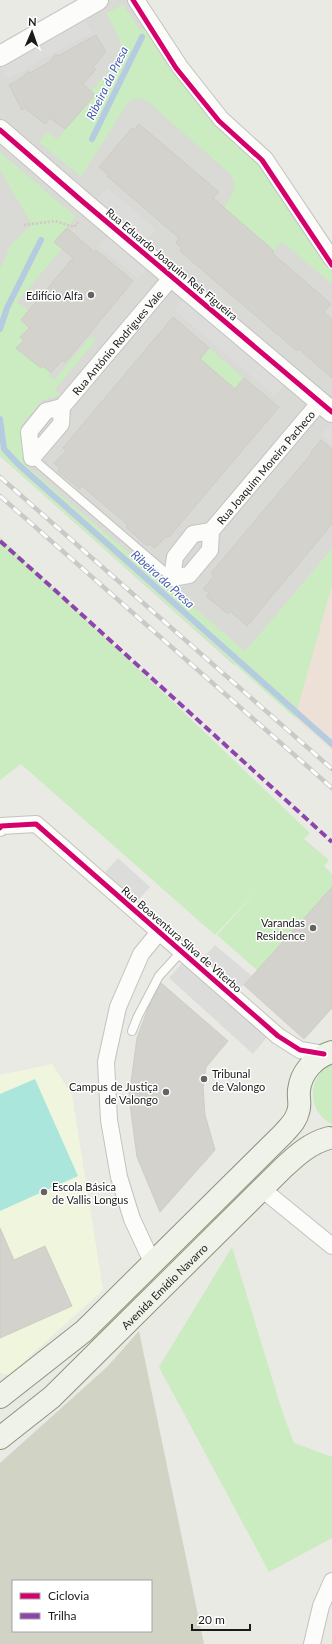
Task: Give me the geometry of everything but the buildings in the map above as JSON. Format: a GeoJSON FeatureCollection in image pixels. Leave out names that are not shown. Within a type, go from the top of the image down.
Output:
{"type":"FeatureCollection","features":[{"type":"Feature","properties":{"kind":"main road","name":"Avenida Emídio Navarro"},"geometry":{"type":"LineString","coordinates":[[328,1053],[312,1063],[303,1076],[299,1090],[300,1106],[306,1120],[316,1131],[331,1138]]}},
{"type":"Feature","properties":{"kind":"main road","name":"Avenida Emídio Navarro"},"geometry":{"type":"LineString","coordinates":[[0,1397],[84,1331],[284,1133],[295,1121],[300,1106]]}},
{"type":"Feature","properties":{"kind":"main road","name":"Avenida Emídio Navarro"},"geometry":{"type":"LineString","coordinates":[[0,1438],[52,1397],[301,1152],[320,1141],[331,1138]]}},
{"type":"Feature","properties":{"kind":"street"},"geometry":{"type":"LineString","coordinates":[[0,56],[98,0]]}},
{"type":"Feature","properties":{"kind":"street"},"geometry":{"type":"LineString","coordinates":[[136,0],[180,67],[217,113],[265,159],[332,259]]}},
{"type":"Feature","properties":{"kind":"street","name":"Rua Eduardo Joaquim Reis Figueira"},"geometry":{"type":"LineString","coordinates":[[0,130],[326,407]]}},
{"type":"Feature","properties":{"kind":"street","name":"Rua António Rodrigues Vale"},"geometry":{"type":"LineString","coordinates":[[32,458],[61,424],[62,407],[172,277]]}},
{"type":"Feature","properties":{"kind":"street","name":"Rua Joaquim Moreira Pacheco"},"geometry":{"type":"LineString","coordinates":[[211,531],[210,550],[189,575],[172,578],[175,556],[193,534],[211,531],[326,407]]}},
{"type":"Feature","properties":{"kind":"street","name":"Rua Boaventura Silva de Viterbo"},"geometry":{"type":"LineString","coordinates":[[0,828],[1,826],[36,824],[278,1036],[300,1050],[311,1053],[328,1053]]}},
{"type":"Feature","properties":{"kind":"street"},"geometry":{"type":"LineString","coordinates":[[153,1264],[132,1219],[119,1177],[109,1120],[106,1062],[118,1007],[141,954],[159,932]]}},
{"type":"Feature","properties":{"kind":"street","name":"Rua Boaventura Silva de Viterbo"},"geometry":{"type":"LineString","coordinates":[[278,1036],[297,1060],[303,1076]]}},
{"type":"Feature","properties":{"kind":"street"},"geometry":{"type":"LineString","coordinates":[[262,1189],[332,1246]]}},
{"type":"Feature","properties":{"kind":"street"},"geometry":{"type":"LineString","coordinates":[[312,1644],[321,1606],[332,1582]]}},
{"type":"Feature","properties":{"kind":"lane"},"geometry":{"type":"LineString","coordinates":[[32,458],[172,578]]}},
{"type":"Feature","properties":{"kind":"lane"},"geometry":{"type":"LineString","coordinates":[[132,1031],[138,1016],[159,976],[181,952]]}},
{"type":"Feature","properties":{"kind":"path"},"geometry":{"type":"LineString","coordinates":[[24,225],[55,221],[74,227],[82,217]]}},
{"type":"Feature","properties":{"kind":"shaded area"},"geometry":{"type":"Polygon","coordinates":[[[98,0],[136,0],[332,259],[332,549],[234,665],[0,456],[0,56],[98,0]]]}},
{"type":"Feature","properties":{"kind":"shaded area"},"geometry":{"type":"Polygon","coordinates":[[[80,10],[92,32],[7,79],[0,67],[0,56],[80,10]]]}},
{"type":"Feature","properties":{"kind":"shaded area"},"geometry":{"type":"Polygon","coordinates":[[[107,188],[156,229],[139,249],[154,261],[138,279],[99,246],[114,228],[90,207],[107,188]]]}},
{"type":"Feature","properties":{"kind":"shaded area"},"geometry":{"type":"Polygon","coordinates":[[[189,292],[291,377],[275,396],[174,310],[189,292]]]}},
{"type":"Feature","properties":{"kind":"shaded area"},"geometry":{"type":"Polygon","coordinates":[[[332,423],[332,445],[321,435],[332,423]]]}},
{"type":"Feature","properties":{"kind":"shaded area"},"geometry":{"type":"Polygon","coordinates":[[[332,585],[332,750],[295,718],[332,585]]]}},
{"type":"Feature","properties":{"kind":"shaded area"},"geometry":{"type":"Polygon","coordinates":[[[118,858],[150,887],[131,908],[99,879],[118,858]]]}},
{"type":"Feature","properties":{"kind":"shaded area"},"geometry":{"type":"Polygon","coordinates":[[[215,945],[252,976],[244,985],[230,994],[272,1031],[253,1054],[169,978],[187,957],[196,965],[215,945]]]}},
{"type":"Feature","properties":{"kind":"shaded area","name":"Escola Básica de Vallis Longus"},"geometry":{"type":"Polygon","coordinates":[[[52,1064],[72,1095],[103,1290],[9,1375],[0,1373],[0,1075],[52,1064]]]}},
{"type":"Feature","properties":{"kind":"shaded area"},"geometry":{"type":"Polygon","coordinates":[[[35,1079],[78,1176],[0,1211],[0,1094],[35,1079]]]}},
{"type":"Feature","properties":{"kind":"shaded area"},"geometry":{"type":"Polygon","coordinates":[[[139,1331],[204,1644],[0,1644],[0,1463],[107,1367],[139,1331]]]}},
{"type":"Feature","properties":{"kind":"green space"},"geometry":{"type":"Polygon","coordinates":[[[123,4],[140,30],[146,26],[166,62],[212,117],[254,158],[265,172],[296,222],[332,272],[332,284],[282,242],[274,251],[224,207],[232,195],[234,187],[233,178],[147,101],[136,99],[127,104],[81,177],[39,142],[47,132],[57,139],[94,95],[91,91],[118,61],[122,52],[119,37],[106,14],[123,4]]]}},
{"type":"Feature","properties":{"kind":"green space"},"geometry":{"type":"Polygon","coordinates":[[[0,152],[76,217],[54,242],[62,249],[17,302],[28,310],[21,320],[29,328],[21,337],[24,340],[17,348],[41,368],[43,366],[51,373],[49,376],[54,380],[91,336],[96,340],[55,389],[61,395],[43,400],[22,424],[24,464],[245,651],[332,549],[332,585],[295,718],[0,456],[0,269],[8,252],[7,250],[22,233],[32,225],[0,170],[0,152]]]}},
{"type":"Feature","properties":{"kind":"green space"},"geometry":{"type":"Polygon","coordinates":[[[209,348],[244,378],[235,389],[200,359],[209,348]]]}},
{"type":"Feature","properties":{"kind":"green space"},"geometry":{"type":"Polygon","coordinates":[[[0,537],[310,833],[304,839],[329,860],[324,866],[332,874],[332,887],[257,970],[217,935],[263,884],[215,935],[21,764],[0,780],[0,537]]]}},
{"type":"Feature","properties":{"kind":"green space"},"geometry":{"type":"Polygon","coordinates":[[[332,1065],[332,1124],[318,1111],[314,1103],[313,1094],[314,1085],[318,1077],[324,1070],[332,1065]]]}},
{"type":"Feature","properties":{"kind":"green space"},"geometry":{"type":"Polygon","coordinates":[[[232,1247],[283,1414],[294,1443],[332,1457],[332,1538],[269,1572],[159,1367],[232,1247]]]}},
{"type":"Feature","properties":{"kind":"waterway","name":"Ribeira da Presa"},"geometry":{"type":"LineString","coordinates":[[92,139],[142,37]]}},
{"type":"Feature","properties":{"kind":"waterway","name":"Ribeira da Presa"},"geometry":{"type":"LineString","coordinates":[[0,329],[7,308],[41,240]]}},
{"type":"Feature","properties":{"kind":"waterway","name":"Ribeira da Presa"},"geometry":{"type":"LineString","coordinates":[[0,419],[4,449],[19,465],[332,744]]}},
{"type":"Feature","properties":{"kind":"railway"},"geometry":{"type":"LineString","coordinates":[[0,477],[332,769]]}},
{"type":"Feature","properties":{"kind":"railway"},"geometry":{"type":"LineString","coordinates":[[0,496],[332,788]]}},
{"type":"Feature","properties":{"kind":"marked path"},"geometry":{"type":"LineString","coordinates":[[0,541],[332,842]]}},
{"type":"Feature","properties":{"kind":"cycle path"},"geometry":{"type":"LineString","coordinates":[[133,0],[176,68],[219,121],[262,160],[332,265]]}},
{"type":"Feature","properties":{"kind":"cycle path"},"geometry":{"type":"LineString","coordinates":[[0,130],[332,412]]}},
{"type":"Feature","properties":{"kind":"cycle path"},"geometry":{"type":"LineString","coordinates":[[0,828],[1,826],[36,824],[278,1036],[300,1050],[324,1054]]}},
{"type":"Feature","properties":{"kind":"place","name":"Edifício Alfa"},"geometry":{"type":"Point","coordinates":[91,295]}},
{"type":"Feature","properties":{"kind":"place","name":"Varandas Residence"},"geometry":{"type":"Point","coordinates":[313,928]}},
{"type":"Feature","properties":{"kind":"place","name":"Tribunal de Valongo"},"geometry":{"type":"Point","coordinates":[204,1079]}},
{"type":"Feature","properties":{"kind":"place","name":"Campus de Justiça de Valongo"},"geometry":{"type":"Point","coordinates":[166,1092]}},
{"type":"Feature","properties":{"kind":"place","name":"Escola Básica de Vallis Longus"},"geometry":{"type":"Point","coordinates":[44,1192]}}]}
